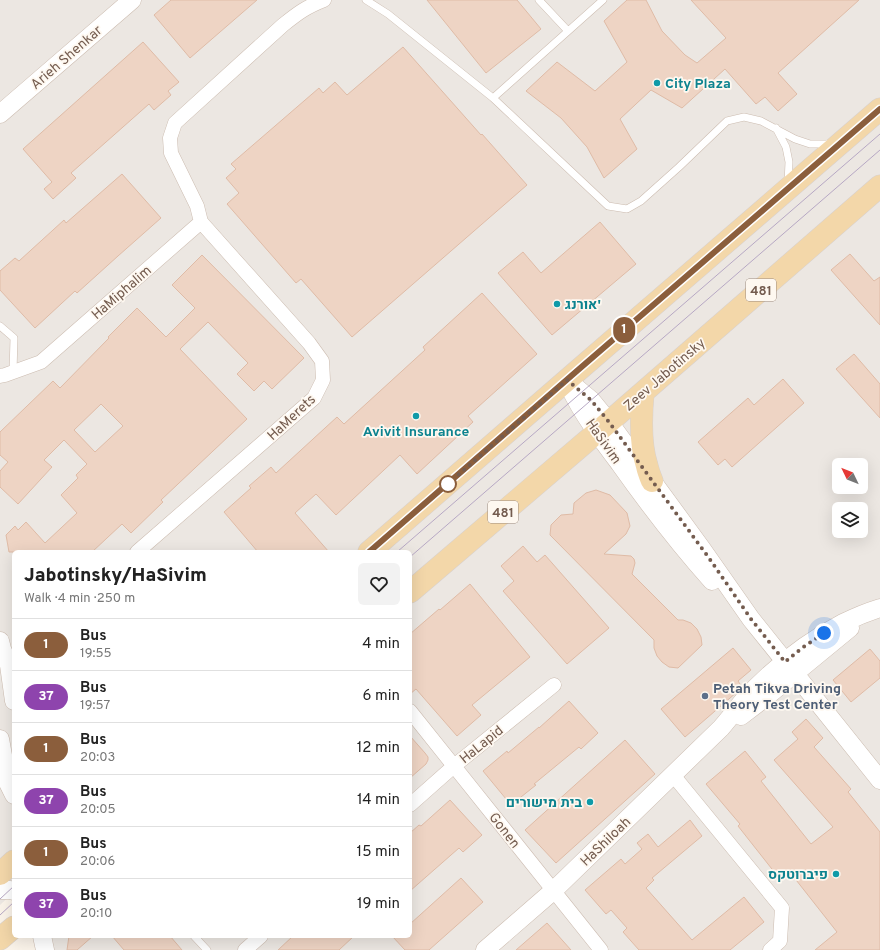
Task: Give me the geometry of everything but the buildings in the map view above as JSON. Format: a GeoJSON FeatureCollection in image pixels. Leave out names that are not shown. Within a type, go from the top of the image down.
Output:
{"type":"FeatureCollection","features":[{"type":"Feature","properties":{"kind":"main road"},"geometry":{"type":"LineString","coordinates":[[371,550],[880,109]]}},
{"type":"Feature","properties":{"kind":"main road","name":"Zeev Jabotinsky"},"geometry":{"type":"LineString","coordinates":[[412,590],[643,393],[880,186]]}},
{"type":"Feature","properties":{"kind":"main road"},"geometry":{"type":"LineString","coordinates":[[643,393],[643,446],[646,465],[652,481]]}},
{"type":"Feature","properties":{"kind":"main road"},"geometry":{"type":"LineString","coordinates":[[0,874],[12,864]]}},
{"type":"Feature","properties":{"kind":"main road"},"geometry":{"type":"LineString","coordinates":[[0,939],[12,930]]}},
{"type":"Feature","properties":{"kind":"street","name":"Arieh Shenkar"},"geometry":{"type":"LineString","coordinates":[[0,114],[132,0]]}},
{"type":"Feature","properties":{"kind":"street"},"geometry":{"type":"LineString","coordinates":[[202,222],[198,206],[171,153],[170,138],[175,123],[294,17],[310,6],[324,0]]}},
{"type":"Feature","properties":{"kind":"street","name":"HaMiphalim"},"geometry":{"type":"LineString","coordinates":[[6,374],[41,362],[202,222]]}},
{"type":"Feature","properties":{"kind":"street","name":"HaMerets"},"geometry":{"type":"LineString","coordinates":[[139,550],[314,398],[323,380],[322,361],[309,343],[202,222]]}},
{"type":"Feature","properties":{"kind":"street","name":"HaSivim"},"geometry":{"type":"LineString","coordinates":[[567,380],[575,398],[652,481],[706,554],[751,619],[880,780]]}},
{"type":"Feature","properties":{"kind":"street","name":"HaSivim"},"geometry":{"type":"LineString","coordinates":[[603,427],[648,504],[712,580],[751,619]]}},
{"type":"Feature","properties":{"kind":"street","name":"HaShiloah"},"geometry":{"type":"LineString","coordinates":[[485,950],[553,891],[673,775],[721,728],[742,702],[756,688],[790,668],[817,638],[852,619],[875,609]]}},
{"type":"Feature","properties":{"kind":"street"},"geometry":{"type":"LineString","coordinates":[[4,648],[9,665],[12,687]]}},
{"type":"Feature","properties":{"kind":"street","name":"HaLapid"},"geometry":{"type":"LineString","coordinates":[[412,803],[454,766],[554,685]]}},
{"type":"Feature","properties":{"kind":"street","name":"Gonen"},"geometry":{"type":"LineString","coordinates":[[412,714],[601,950]]}},
{"type":"Feature","properties":{"kind":"street"},"geometry":{"type":"LineString","coordinates":[[0,739],[8,783],[12,791]]}},
{"type":"Feature","properties":{"kind":"street"},"geometry":{"type":"LineString","coordinates":[[673,775],[782,908],[780,941],[770,950]]}},
{"type":"Feature","properties":{"kind":"street"},"geometry":{"type":"LineString","coordinates":[[0,890],[12,891]]}},
{"type":"Feature","properties":{"kind":"street"},"geometry":{"type":"LineString","coordinates":[[42,938],[45,950]]}},
{"type":"Feature","properties":{"kind":"street"},"geometry":{"type":"LineString","coordinates":[[245,950],[259,938]]}},
{"type":"Feature","properties":{"kind":"lane"},"geometry":{"type":"LineString","coordinates":[[366,0],[388,14],[493,98],[608,206],[627,209],[641,201],[727,121],[744,117],[762,121],[795,139],[810,144],[841,143]]}},
{"type":"Feature","properties":{"kind":"lane"},"geometry":{"type":"LineString","coordinates":[[539,0],[568,31]]}},
{"type":"Feature","properties":{"kind":"lane"},"geometry":{"type":"LineString","coordinates":[[493,98],[603,0]]}},
{"type":"Feature","properties":{"kind":"lane"},"geometry":{"type":"LineString","coordinates":[[776,128],[786,147],[789,162],[788,189]]}},
{"type":"Feature","properties":{"kind":"lane"},"geometry":{"type":"LineString","coordinates":[[0,326],[14,338],[6,374]]}},
{"type":"Feature","properties":{"kind":"lane"},"geometry":{"type":"LineString","coordinates":[[196,938],[207,950]]}},
{"type":"Feature","properties":{"kind":"shaded area"},"geometry":{"type":"Polygon","coordinates":[[[0,0],[880,0],[880,950],[50,950],[47,938],[412,938],[412,550],[12,550],[12,894],[0,905],[0,0]]]}},
{"type":"Feature","properties":{"kind":"tram line"},"geometry":{"type":"LineString","coordinates":[[399,550],[880,134]]}},
{"type":"Feature","properties":{"kind":"tram line"},"geometry":{"type":"LineString","coordinates":[[412,555],[880,150]]}},
{"type":"Feature","properties":{"kind":"tram line"},"geometry":{"type":"LineString","coordinates":[[0,899],[12,888]]}},
{"type":"Feature","properties":{"kind":"tram line"},"geometry":{"type":"LineString","coordinates":[[0,915],[12,904]]}},
{"type":"Feature","properties":{"kind":"bus line","name":"1"},"geometry":{"type":"LineString","coordinates":[[371,550],[880,109]]}},
{"type":"Feature","properties":{"kind":"place","name":"City Plaza"},"geometry":{"type":"Point","coordinates":[657,83]}},
{"type":"Feature","properties":{"kind":"place","name":"אורנג'"},"geometry":{"type":"Point","coordinates":[557,304]}},
{"type":"Feature","properties":{"kind":"place","name":"Avivit Insurance"},"geometry":{"type":"Point","coordinates":[416,416]}},
{"type":"Feature","properties":{"kind":"place","name":"Petah Tikva Driving Theory Test Center"},"geometry":{"type":"Point","coordinates":[705,696]}},
{"type":"Feature","properties":{"kind":"place","name":"בית מישורים"},"geometry":{"type":"Point","coordinates":[590,802]}},
{"type":"Feature","properties":{"kind":"place","name":"פיברוטקס"},"geometry":{"type":"Point","coordinates":[836,874]}},
{"type":"Feature","properties":{"kind":"route"},"geometry":{"type":"LineString","coordinates":[[448,484],[567,380],[591,400],[609,422],[709,558],[751,619],[785,662],[824,633]]}}]}
